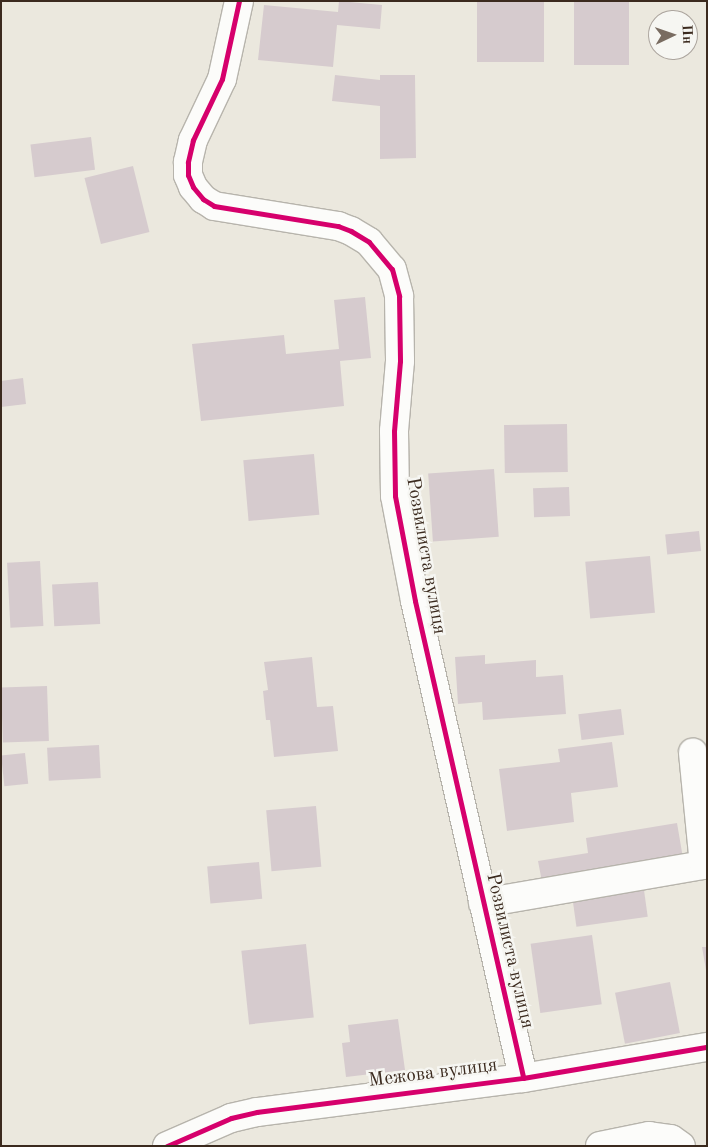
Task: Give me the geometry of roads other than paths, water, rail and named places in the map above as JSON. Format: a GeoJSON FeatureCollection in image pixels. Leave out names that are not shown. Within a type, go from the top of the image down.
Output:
{"type":"FeatureCollection","features":[{"type":"Feature","properties":{"kind":"street","name":"Розвилиста вулиця"},"geometry":{"type":"LineString","coordinates":[[239,1],[222,79],[193,140],[188,162],[188,175],[193,187],[214,206],[320,223],[351,231],[369,242],[392,269],[399,296],[400,361],[394,431],[395,496],[415,601],[523,1078]]}},
{"type":"Feature","properties":{"kind":"street"},"geometry":{"type":"LineString","coordinates":[[483,902],[704,865],[693,753]]}},
{"type":"Feature","properties":{"kind":"street","name":"Межова вулиця"},"geometry":{"type":"LineString","coordinates":[[167,1146],[232,1118],[257,1112],[523,1078],[707,1047]]}},
{"type":"Feature","properties":{"kind":"street"},"geometry":{"type":"LineString","coordinates":[[600,1146],[649,1136],[671,1139],[681,1146]]}}]}
